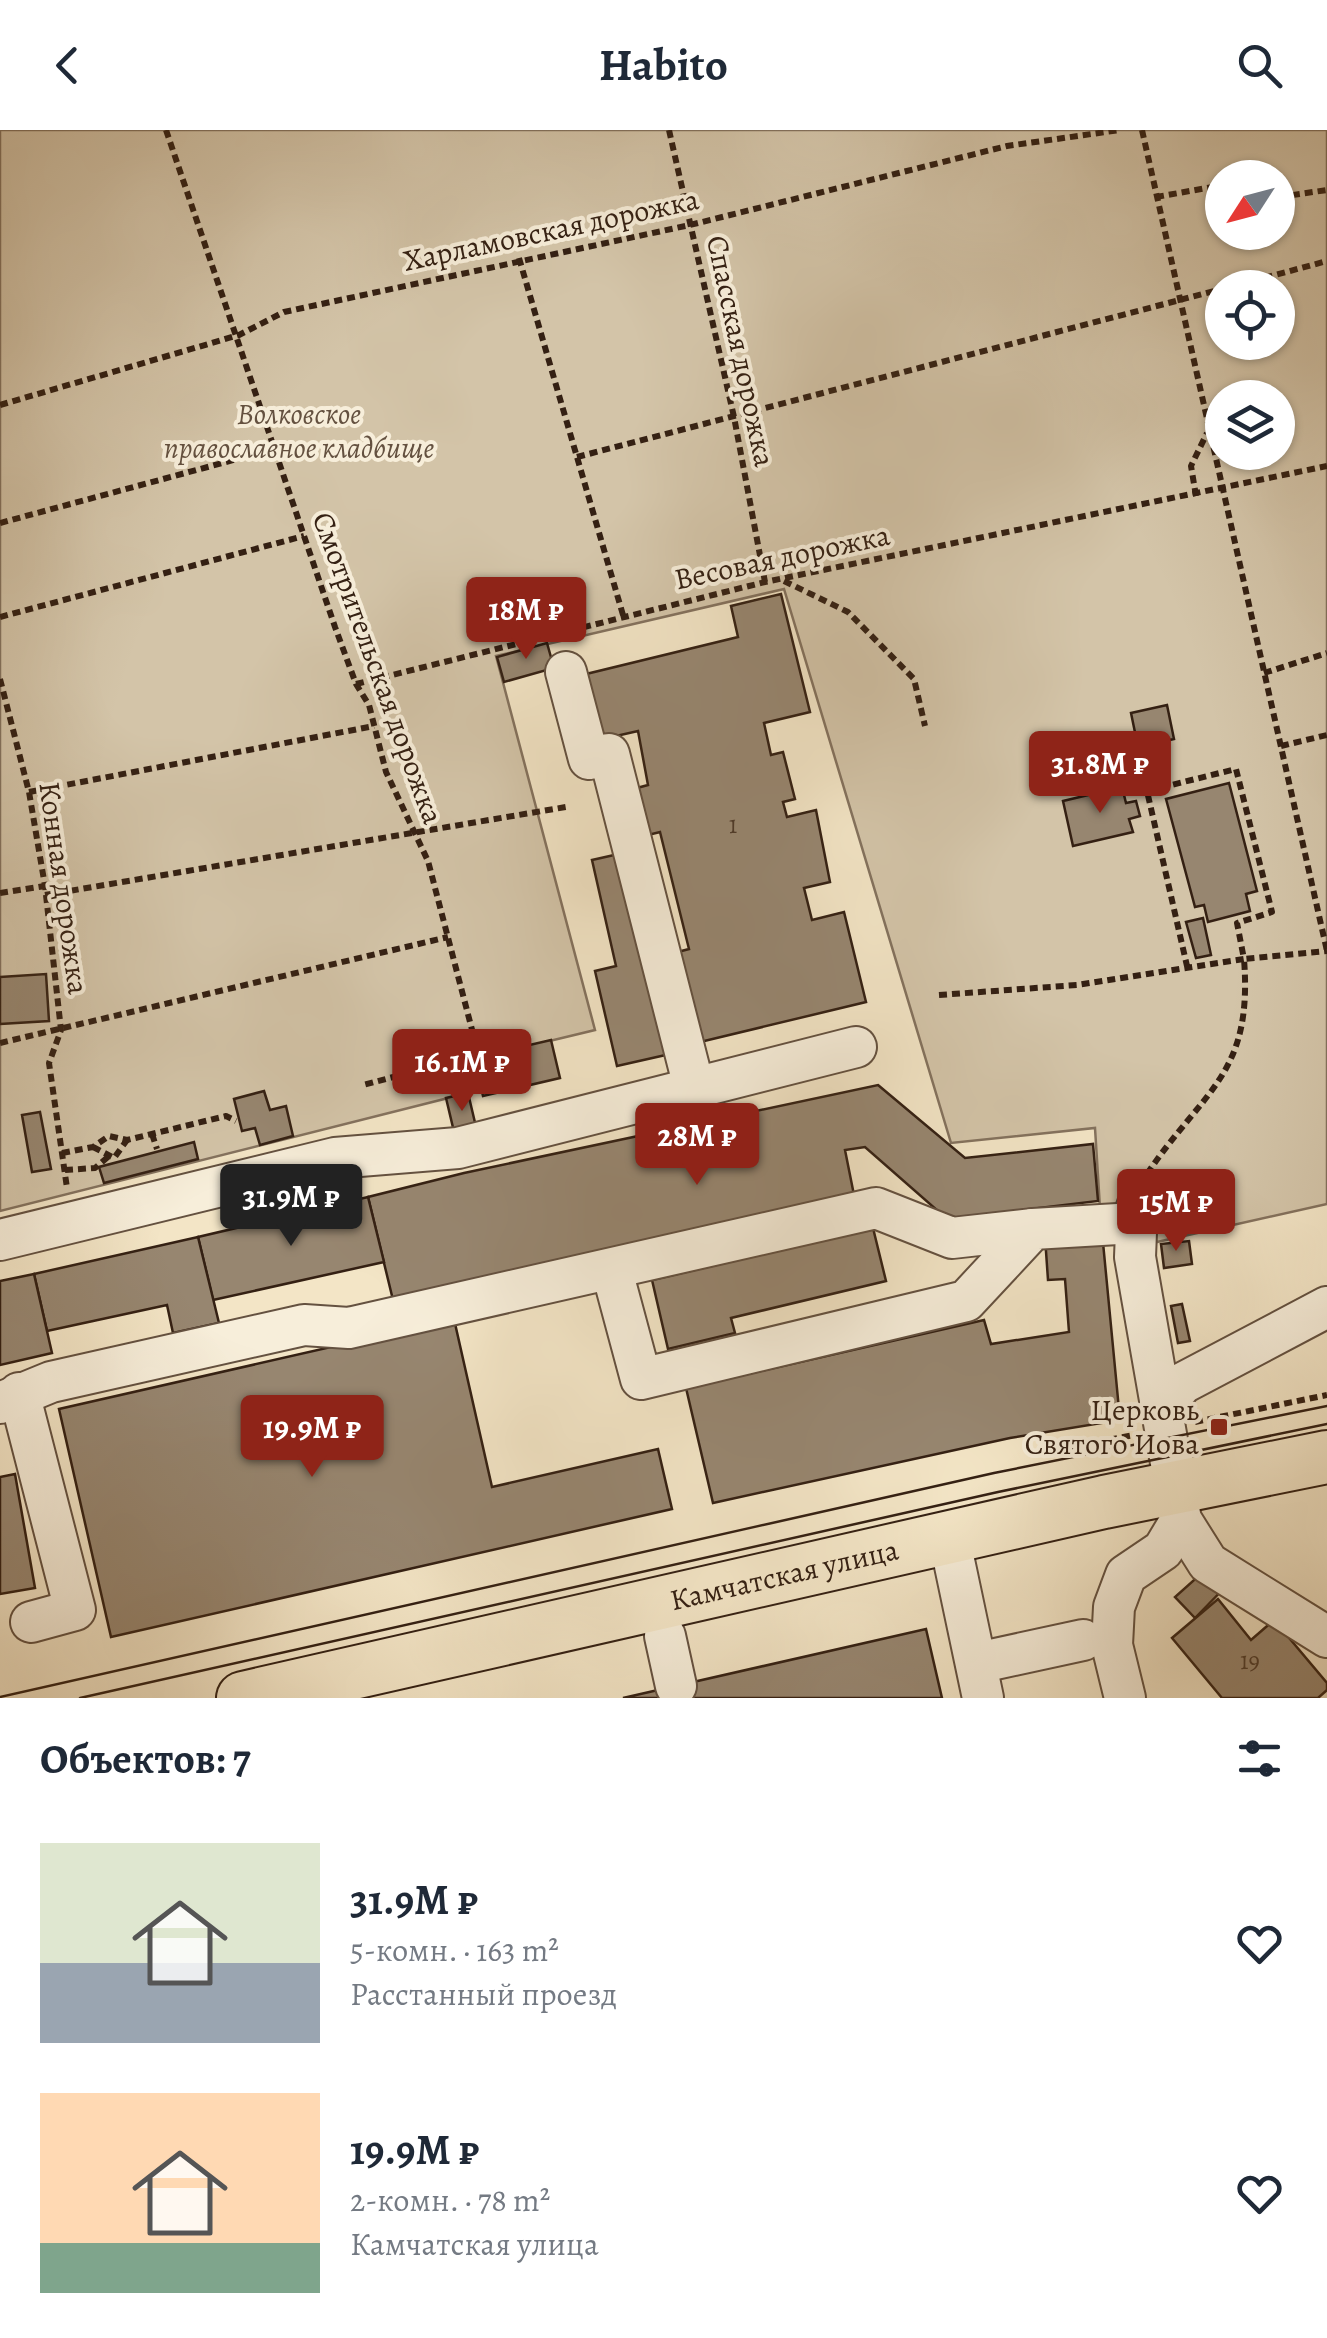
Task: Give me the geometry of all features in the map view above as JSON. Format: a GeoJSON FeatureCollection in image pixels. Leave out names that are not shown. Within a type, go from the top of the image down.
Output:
{"type":"FeatureCollection","features":[{"type":"Feature","properties":{"kind":"main road","name":"Камчатская улица"},"geometry":{"type":"LineString","coordinates":[[243,1698],[316,1690],[953,1554],[1177,1504],[1327,1457]]}},
{"type":"Feature","properties":{"kind":"main road","name":"Камчатская улица"},"geometry":{"type":"LineString","coordinates":[[1177,1504],[1327,1490]]}},
{"type":"Feature","properties":{"kind":"main road","name":"Камчатская улица"},"geometry":{"type":"LineString","coordinates":[[391,1698],[664,1636],[953,1554]]}},
{"type":"Feature","properties":{"kind":"street"},"geometry":{"type":"LineString","coordinates":[[566,672],[589,759],[609,754],[694,1087]]}},
{"type":"Feature","properties":{"kind":"street"},"geometry":{"type":"LineString","coordinates":[[0,1240],[335,1158],[458,1148],[856,1047]]}},
{"type":"Feature","properties":{"kind":"street"},"geometry":{"type":"LineString","coordinates":[[30,1622],[76,1610],[10,1398],[51,1382],[304,1325],[349,1328],[612,1272],[876,1208],[952,1238],[1136,1215],[1135,1257],[1177,1504],[1208,1564],[1327,1637]]}},
{"type":"Feature","properties":{"kind":"street"},"geometry":{"type":"LineString","coordinates":[[612,1272],[641,1379],[966,1301],[1034,1229]]}},
{"type":"Feature","properties":{"kind":"street"},"geometry":{"type":"LineString","coordinates":[[1159,1409],[1183,1384],[1327,1307]]}},
{"type":"Feature","properties":{"kind":"street"},"geometry":{"type":"LineString","coordinates":[[1125,1698],[1112,1645],[1114,1607],[1126,1575],[1163,1550],[1177,1504]]}},
{"type":"Feature","properties":{"kind":"street"},"geometry":{"type":"LineString","coordinates":[[953,1554],[980,1680],[1084,1640]]}},
{"type":"Feature","properties":{"kind":"street"},"geometry":{"type":"LineString","coordinates":[[664,1636],[676,1686]]}},
{"type":"Feature","properties":{"kind":"path","name":"Смотрительская дорожка"},"geometry":{"type":"LineString","coordinates":[[166,130],[356,684],[369,705],[386,772],[428,861],[476,1045],[454,1061],[363,1086]]}},
{"type":"Feature","properties":{"kind":"path","name":"Спасская дорожка"},"geometry":{"type":"LineString","coordinates":[[669,130],[734,417],[765,582]]}},
{"type":"Feature","properties":{"kind":"path","name":"Харламовская дорожка"},"geometry":{"type":"LineString","coordinates":[[0,405],[239,335],[284,312],[518,258],[690,224],[1007,146],[1120,130]]}},
{"type":"Feature","properties":{"kind":"path"},"geometry":{"type":"LineString","coordinates":[[1142,130],[1205,423]]}},
{"type":"Feature","properties":{"kind":"path"},"geometry":{"type":"LineString","coordinates":[[1155,198],[1205,188]]}},
{"type":"Feature","properties":{"kind":"path"},"geometry":{"type":"LineString","coordinates":[[1295,195],[1327,190]]}},
{"type":"Feature","properties":{"kind":"path"},"geometry":{"type":"LineString","coordinates":[[518,258],[624,615]]}},
{"type":"Feature","properties":{"kind":"path"},"geometry":{"type":"LineString","coordinates":[[1293,270],[1327,261]]}},
{"type":"Feature","properties":{"kind":"path"},"geometry":{"type":"LineString","coordinates":[[577,457],[1205,293]]}},
{"type":"Feature","properties":{"kind":"path"},"geometry":{"type":"LineString","coordinates":[[1196,496],[1191,466],[1205,436]]}},
{"type":"Feature","properties":{"kind":"path"},"geometry":{"type":"LineString","coordinates":[[0,523],[278,448]]}},
{"type":"Feature","properties":{"kind":"path","name":"Весовая дорожка"},"geometry":{"type":"LineString","coordinates":[[356,684],[765,582],[1327,466]]}},
{"type":"Feature","properties":{"kind":"path"},"geometry":{"type":"LineString","coordinates":[[939,995],[1077,985],[1187,966],[1327,951],[1216,470]]}},
{"type":"Feature","properties":{"kind":"path"},"geometry":{"type":"LineString","coordinates":[[0,617],[304,536]]}},
{"type":"Feature","properties":{"kind":"path"},"geometry":{"type":"LineString","coordinates":[[784,580],[848,612],[914,679],[925,726]]}},
{"type":"Feature","properties":{"kind":"path"},"geometry":{"type":"LineString","coordinates":[[1264,673],[1327,653]]}},
{"type":"Feature","properties":{"kind":"path","name":"Конная дорожка"},"geometry":{"type":"LineString","coordinates":[[0,678],[29,792],[45,891],[61,1030],[49,1063],[76,1222]]}},
{"type":"Feature","properties":{"kind":"path"},"geometry":{"type":"LineString","coordinates":[[29,792],[374,726]]}},
{"type":"Feature","properties":{"kind":"path"},"geometry":{"type":"LineString","coordinates":[[1281,746],[1327,736]]}},
{"type":"Feature","properties":{"kind":"path"},"geometry":{"type":"LineString","coordinates":[[1136,1215],[1143,1179],[1226,1076],[1244,1024],[1244,960],[1237,923],[1272,912],[1236,769],[1147,791],[1187,966]]}},
{"type":"Feature","properties":{"kind":"path"},"geometry":{"type":"LineString","coordinates":[[0,892],[45,891],[414,836],[566,808]]}},
{"type":"Feature","properties":{"kind":"path"},"geometry":{"type":"LineString","coordinates":[[0,1042],[448,937]]}},
{"type":"Feature","properties":{"kind":"path"},"geometry":{"type":"LineString","coordinates":[[62,1152],[93,1147],[109,1136],[127,1140],[226,1116],[236,1121]]}},
{"type":"Feature","properties":{"kind":"path"},"geometry":{"type":"LineString","coordinates":[[152,1134],[157,1148]]}},
{"type":"Feature","properties":{"kind":"path"},"geometry":{"type":"LineString","coordinates":[[93,1147],[114,1158],[127,1140]]}},
{"type":"Feature","properties":{"kind":"path"},"geometry":{"type":"LineString","coordinates":[[65,1170],[95,1168],[109,1156]]}},
{"type":"Feature","properties":{"kind":"green space","name":"Волковское православное кладбище"},"geometry":{"type":"Polygon","coordinates":[[[0,130],[1327,130],[1327,1204],[1157,1242],[1137,1207],[1100,1208],[1095,1128],[951,1143],[784,589],[496,656],[595,1030],[462,1062],[468,1093],[0,1211],[0,130]]]}},
{"type":"Feature","properties":{"kind":"building"},"geometry":{"type":"Polygon","coordinates":[[[781,594],[810,712],[764,723],[771,755],[783,752],[795,799],[783,802],[787,817],[816,810],[830,882],[804,888],[812,920],[844,912],[866,1002],[696,1043],[674,953],[689,949],[660,832],[648,835],[637,788],[648,785],[638,731],[594,741],[578,676],[738,637],[731,606],[781,594]]]}},
{"type":"Feature","properties":{"kind":"building"},"geometry":{"type":"Polygon","coordinates":[[[547,643],[554,668],[504,682],[497,657],[547,643]]]}},
{"type":"Feature","properties":{"kind":"building"},"geometry":{"type":"Polygon","coordinates":[[[1167,705],[1174,739],[1138,747],[1131,713],[1167,705]]]}},
{"type":"Feature","properties":{"kind":"building"},"geometry":{"type":"Polygon","coordinates":[[[1229,783],[1257,891],[1246,894],[1250,911],[1208,922],[1204,905],[1195,907],[1166,799],[1229,783]]]}},
{"type":"Feature","properties":{"kind":"building"},"geometry":{"type":"Polygon","coordinates":[[[1122,787],[1126,803],[1136,801],[1140,816],[1129,819],[1133,832],[1073,846],[1063,801],[1122,787]]]}},
{"type":"Feature","properties":{"kind":"building"},"geometry":{"type":"Polygon","coordinates":[[[623,853],[670,1054],[617,1066],[595,971],[616,966],[592,860],[623,853]]]}},
{"type":"Feature","properties":{"kind":"building"},"geometry":{"type":"Polygon","coordinates":[[[1203,918],[1211,955],[1196,958],[1186,922],[1203,918]]]}},
{"type":"Feature","properties":{"kind":"building"},"geometry":{"type":"Polygon","coordinates":[[[46,974],[49,1021],[0,1024],[0,977],[46,974]]]}},
{"type":"Feature","properties":{"kind":"building"},"geometry":{"type":"Polygon","coordinates":[[[551,1040],[560,1078],[483,1096],[474,1058],[551,1040]]]}},
{"type":"Feature","properties":{"kind":"building"},"geometry":{"type":"Polygon","coordinates":[[[878,1085],[965,1158],[1093,1144],[1098,1201],[947,1219],[865,1147],[845,1150],[854,1195],[393,1300],[368,1197],[878,1085]]]}},
{"type":"Feature","properties":{"kind":"building"},"geometry":{"type":"Polygon","coordinates":[[[264,1091],[270,1110],[286,1106],[293,1136],[260,1145],[255,1128],[242,1131],[234,1099],[264,1091]]]}},
{"type":"Feature","properties":{"kind":"building"},"geometry":{"type":"Polygon","coordinates":[[[468,1093],[477,1131],[455,1136],[446,1098],[468,1093]]]}},
{"type":"Feature","properties":{"kind":"building"},"geometry":{"type":"Polygon","coordinates":[[[40,1112],[51,1169],[32,1172],[22,1115],[40,1112]]]}},
{"type":"Feature","properties":{"kind":"building"},"geometry":{"type":"Polygon","coordinates":[[[194,1142],[198,1159],[104,1183],[99,1167],[194,1142]]]}},
{"type":"Feature","properties":{"kind":"building"},"geometry":{"type":"Polygon","coordinates":[[[368,1197],[384,1262],[213,1300],[198,1237],[368,1197]]]}},
{"type":"Feature","properties":{"kind":"building"},"geometry":{"type":"Polygon","coordinates":[[[873,1228],[886,1281],[731,1318],[735,1333],[668,1349],[652,1280],[873,1228]]]}},
{"type":"Feature","properties":{"kind":"building"},"geometry":{"type":"Polygon","coordinates":[[[1102,1232],[1120,1420],[1010,1438],[713,1503],[686,1388],[984,1320],[991,1344],[1069,1332],[1065,1279],[1048,1280],[1045,1237],[1102,1232]]]}},
{"type":"Feature","properties":{"kind":"building"},"geometry":{"type":"Polygon","coordinates":[[[198,1237],[219,1323],[173,1333],[167,1305],[47,1331],[34,1274],[198,1237]]]}},
{"type":"Feature","properties":{"kind":"building"},"geometry":{"type":"Polygon","coordinates":[[[1189,1241],[1192,1264],[1164,1268],[1161,1244],[1189,1241]]]}},
{"type":"Feature","properties":{"kind":"building"},"geometry":{"type":"Polygon","coordinates":[[[34,1274],[52,1353],[0,1365],[0,1281],[34,1274]]]}},
{"type":"Feature","properties":{"kind":"building"},"geometry":{"type":"Polygon","coordinates":[[[1182,1304],[1190,1341],[1178,1343],[1171,1306],[1182,1304]]]}},
{"type":"Feature","properties":{"kind":"building"},"geometry":{"type":"Polygon","coordinates":[[[454,1319],[492,1487],[658,1449],[672,1509],[111,1637],[59,1409],[454,1319]]]}},
{"type":"Feature","properties":{"kind":"building"},"geometry":{"type":"Polygon","coordinates":[[[15,1474],[35,1588],[0,1594],[0,1477],[15,1474]]]}},
{"type":"Feature","properties":{"kind":"building"},"geometry":{"type":"Polygon","coordinates":[[[1203,1572],[1233,1579],[1195,1618],[1175,1597],[1203,1572]]]}},
{"type":"Feature","properties":{"kind":"building"},"geometry":{"type":"Polygon","coordinates":[[[1218,1599],[1251,1640],[1274,1620],[1327,1683],[1327,1690],[1318,1698],[1222,1698],[1172,1638],[1218,1599]]]}},
{"type":"Feature","properties":{"kind":"building"},"geometry":{"type":"Polygon","coordinates":[[[926,1629],[942,1698],[623,1698],[926,1629]]]}},
{"type":"Feature","properties":{"kind":"tram line"},"geometry":{"type":"LineString","coordinates":[[0,1697],[994,1473],[1327,1406]]}},
{"type":"Feature","properties":{"kind":"tram line"},"geometry":{"type":"LineString","coordinates":[[80,1698],[998,1492],[1327,1424]]}},
{"type":"Feature","properties":{"kind":"place","name":"Церковь Святого Иова"},"geometry":{"type":"Point","coordinates":[1219,1427]}}]}
